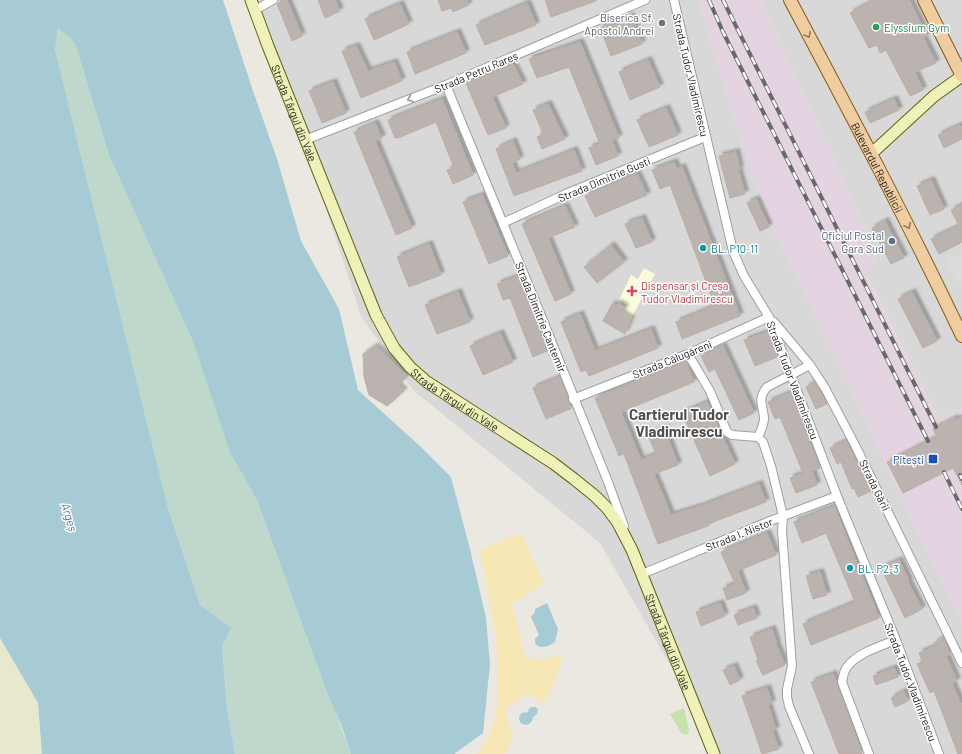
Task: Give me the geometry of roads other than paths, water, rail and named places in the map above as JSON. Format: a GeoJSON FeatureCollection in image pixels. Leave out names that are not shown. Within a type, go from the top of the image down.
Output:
{"type":"FeatureCollection","features":[{"type":"Feature","properties":{"kind":"main road","name":"Bulevardul Republicii"},"geometry":{"type":"LineString","coordinates":[[790,0],[871,154],[962,336]]}},
{"type":"Feature","properties":{"kind":"main road"},"geometry":{"type":"LineString","coordinates":[[924,0],[962,76]]}},
{"type":"Feature","properties":{"kind":"street"},"geometry":{"type":"LineString","coordinates":[[253,5],[272,0]]}},
{"type":"Feature","properties":{"kind":"street","name":"Strada Petru Rareș"},"geometry":{"type":"LineString","coordinates":[[305,140],[446,85],[645,0]]}},
{"type":"Feature","properties":{"kind":"street","name":"Strada Tudor Vladimirescu"},"geometry":{"type":"LineString","coordinates":[[674,0],[733,251],[744,276],[769,317],[837,496],[896,640],[939,754]]}},
{"type":"Feature","properties":{"kind":"street","name":"Strada Târgul din Vale"},"geometry":{"type":"LineString","coordinates":[[253,5],[305,140],[376,315],[394,348],[410,367],[427,382],[553,463],[595,496],[607,508],[618,523],[632,550],[714,754]]}},
{"type":"Feature","properties":{"kind":"street"},"geometry":{"type":"LineString","coordinates":[[871,154],[934,96],[962,76]]}},
{"type":"Feature","properties":{"kind":"street","name":"Strada Dimitrie Cantemir"},"geometry":{"type":"LineString","coordinates":[[446,85],[504,223],[573,399],[608,482],[632,550]]}},
{"type":"Feature","properties":{"kind":"street","name":"Strada Dimitrie Gusti"},"geometry":{"type":"LineString","coordinates":[[504,223],[568,194],[705,137]]}},
{"type":"Feature","properties":{"kind":"street","name":"Strada Călugăreni"},"geometry":{"type":"LineString","coordinates":[[573,399],[688,354],[769,317]]}},
{"type":"Feature","properties":{"kind":"street","name":"Strada Gării"},"geometry":{"type":"LineString","coordinates":[[769,317],[810,366],[825,388],[855,445],[962,663]]}},
{"type":"Feature","properties":{"kind":"street"},"geometry":{"type":"LineString","coordinates":[[688,354],[710,391],[727,432],[758,437],[763,442],[769,460],[783,516],[782,531],[792,653],[792,666],[787,689],[789,706],[809,754]]}},
{"type":"Feature","properties":{"kind":"street"},"geometry":{"type":"LineString","coordinates":[[758,437],[763,427],[764,419],[761,399],[762,394],[767,387],[810,366]]}},
{"type":"Feature","properties":{"kind":"street","name":"Strada I. Nistor"},"geometry":{"type":"LineString","coordinates":[[642,574],[783,516],[837,496]]}},
{"type":"Feature","properties":{"kind":"street"},"geometry":{"type":"LineString","coordinates":[[869,754],[842,682],[847,666],[864,653],[896,640]]}},
{"type":"Feature","properties":{"kind":"water","name":"Argeș"},"geometry":{"type":"Polygon","coordinates":[[[0,0],[223,0],[277,159],[301,241],[339,309],[358,390],[422,448],[451,477],[486,618],[490,664],[483,733],[454,754],[351,754],[257,500],[230,453],[193,342],[109,155],[75,43],[58,28],[55,50],[168,508],[200,605],[232,628],[222,646],[227,708],[235,754],[42,754],[38,703],[0,638],[0,0]]]}},
{"type":"Feature","properties":{"kind":"water"},"geometry":{"type":"Polygon","coordinates":[[[547,603],[558,629],[555,642],[542,647],[535,643],[535,639],[539,635],[531,617],[535,612],[535,609],[547,603]]]}},
{"type":"Feature","properties":{"kind":"water"},"geometry":{"type":"Polygon","coordinates":[[[531,707],[538,709],[537,714],[533,717],[530,723],[525,725],[519,720],[519,716],[522,713],[528,712],[531,707]]]}},
{"type":"Feature","properties":{"kind":"railway"},"geometry":{"type":"LineString","coordinates":[[709,0],[723,32],[928,441]]}},
{"type":"Feature","properties":{"kind":"railway"},"geometry":{"type":"LineString","coordinates":[[723,0],[936,427]]}},
{"type":"Feature","properties":{"kind":"railway"},"geometry":{"type":"LineString","coordinates":[[944,472],[962,509]]}},
{"type":"Feature","properties":{"kind":"railway"},"geometry":{"type":"LineString","coordinates":[[960,475],[962,479]]}},
{"type":"Feature","properties":{"kind":"place","name":"Biserica Sf. Apostol Andrei"},"geometry":{"type":"Point","coordinates":[662,23]}},
{"type":"Feature","properties":{"kind":"place","name":"Elyssium Gym"},"geometry":{"type":"Point","coordinates":[876,27]}},
{"type":"Feature","properties":{"kind":"place","name":"Oficiul Postal Gara Sud"},"geometry":{"type":"Point","coordinates":[892,241]}},
{"type":"Feature","properties":{"kind":"place","name":"BL. P10-11"},"geometry":{"type":"Point","coordinates":[703,248]}},
{"type":"Feature","properties":{"kind":"place","name":"Dispensar și Creșa Tudor Vladimirescu"},"geometry":{"type":"Point","coordinates":[632,291]}},
{"type":"Feature","properties":{"kind":"place","name":"Pitești"},"geometry":{"type":"Point","coordinates":[933,459]}},
{"type":"Feature","properties":{"kind":"place","name":"BL. P2-3"},"geometry":{"type":"Point","coordinates":[850,568]}},
{"type":"Feature","properties":{"kind":"district","name":"Cartierul Tudor Vladimirescu"},"geometry":{"type":"Point","coordinates":[679,422]}}]}
